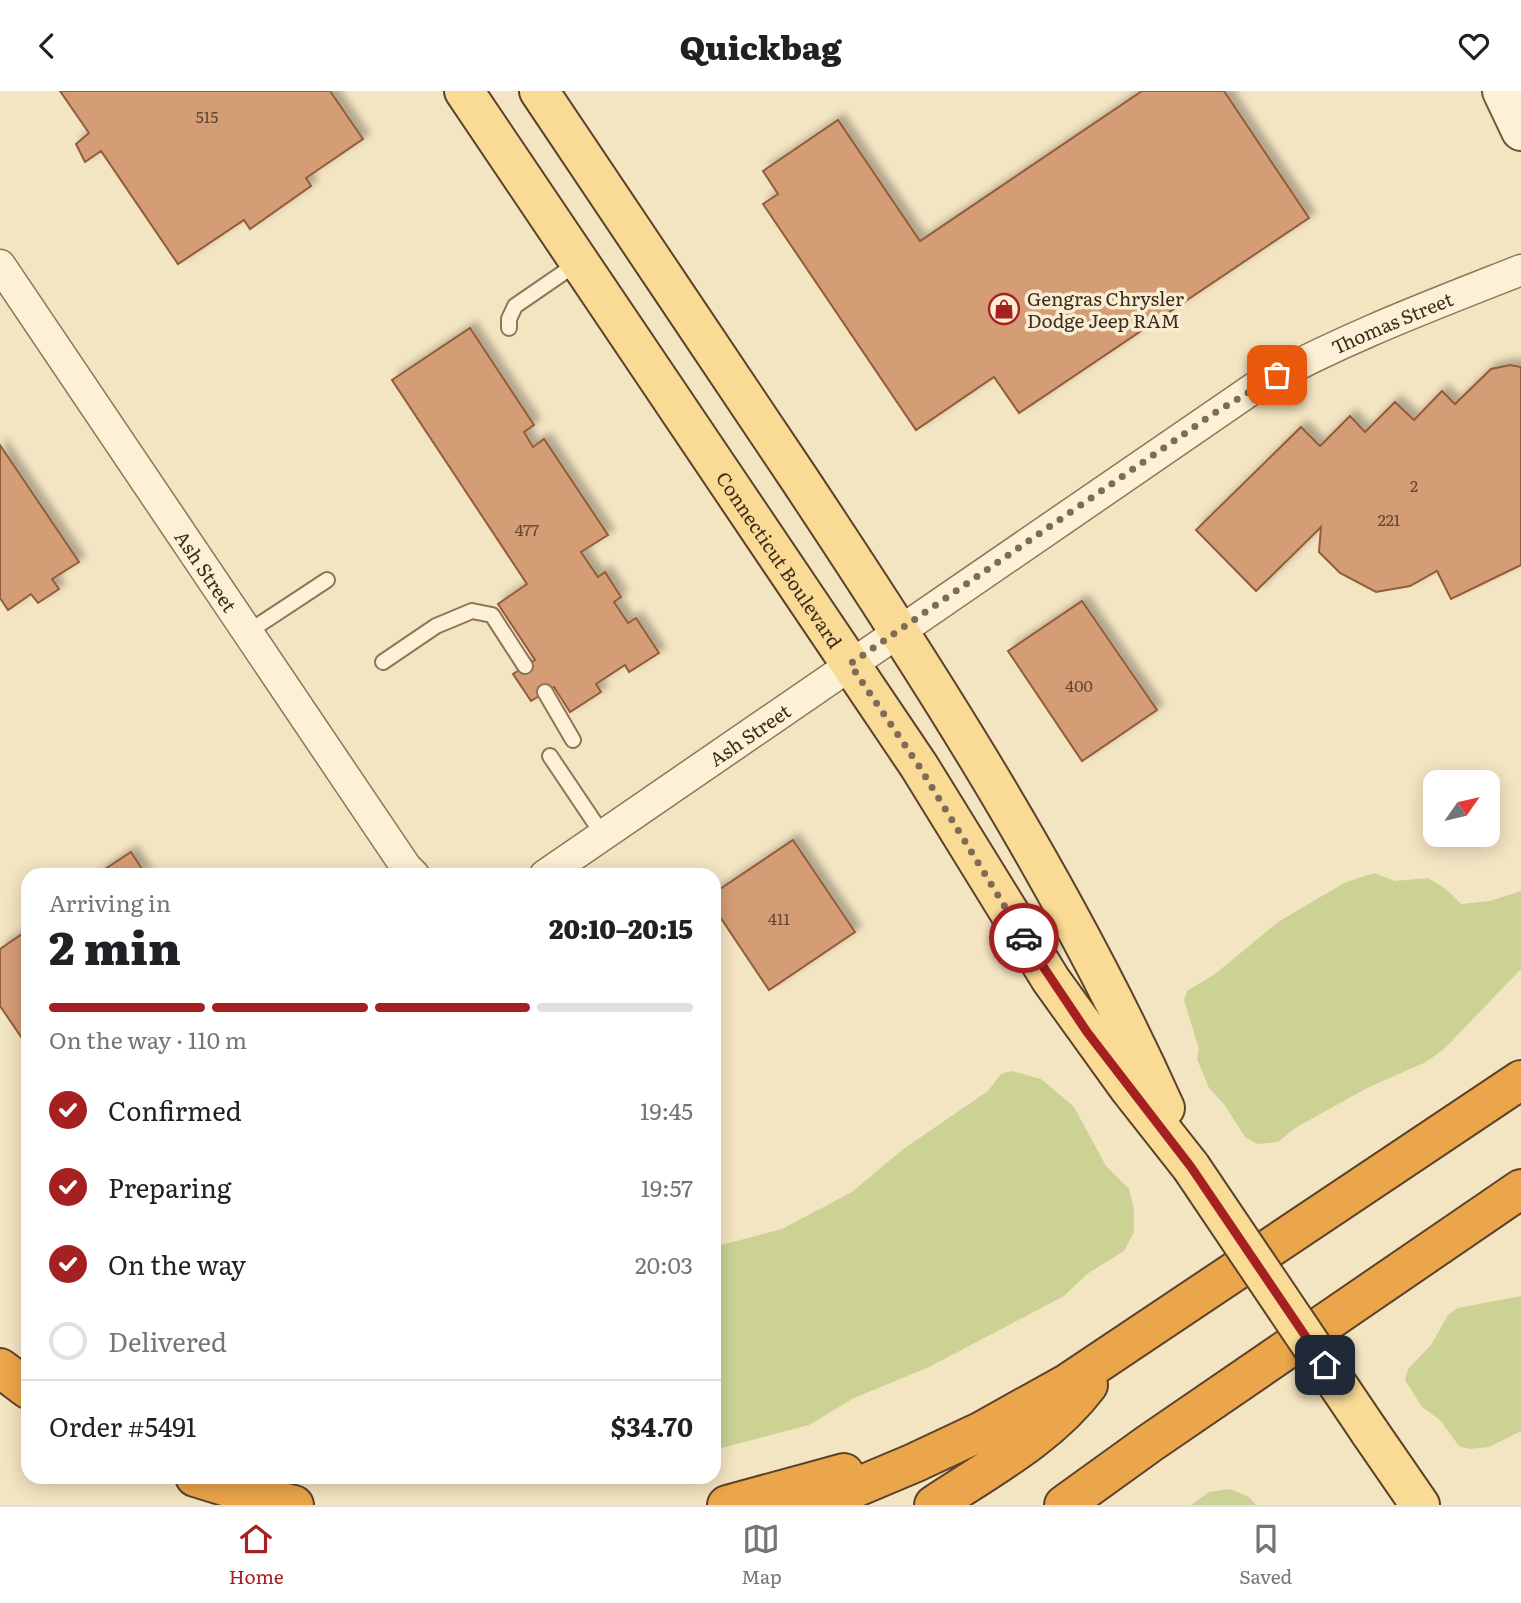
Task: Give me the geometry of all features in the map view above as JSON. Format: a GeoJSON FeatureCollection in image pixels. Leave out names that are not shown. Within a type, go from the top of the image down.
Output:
{"type":"FeatureCollection","features":[{"type":"Feature","properties":{"kind":"highway"},"geometry":{"type":"LineString","coordinates":[[814,1505],[914,1463],[999,1422],[1105,1360],[1521,1080]]}},
{"type":"Feature","properties":{"kind":"highway"},"geometry":{"type":"LineString","coordinates":[[1064,1505],[1521,1189]]}},
{"type":"Feature","properties":{"kind":"highway"},"geometry":{"type":"LineString","coordinates":[[934,1505],[1042,1433],[1083,1392],[1105,1360]]}},
{"type":"Feature","properties":{"kind":"highway"},"geometry":{"type":"LineString","coordinates":[[0,1368],[21,1384]]}},
{"type":"Feature","properties":{"kind":"highway"},"geometry":{"type":"LineString","coordinates":[[727,1505],[848,1472],[999,1422]]}},
{"type":"Feature","properties":{"kind":"highway"},"geometry":{"type":"LineString","coordinates":[[216,1484],[294,1505]]}},
{"type":"Feature","properties":{"kind":"main road","name":"Connecticut Boulevard"},"geometry":{"type":"LineString","coordinates":[[464,91],[919,766],[1051,980],[1128,1087],[1191,1167],[1420,1505]]}},
{"type":"Feature","properties":{"kind":"main road","name":"Connecticut Boulevard"},"geometry":{"type":"LineString","coordinates":[[539,91],[900,631],[967,737],[1032,848],[1153,1082],[1191,1167]]}},
{"type":"Feature","properties":{"kind":"main road"},"geometry":{"type":"LineString","coordinates":[[1502,91],[1521,131]]}},
{"type":"Feature","properties":{"kind":"street","name":"Ash Street"},"geometry":{"type":"LineString","coordinates":[[0,265],[407,868]]}},
{"type":"Feature","properties":{"kind":"street","name":"Thomas Street"},"geometry":{"type":"LineString","coordinates":[[850,664],[1254,388],[1353,337],[1521,270]]}},
{"type":"Feature","properties":{"kind":"street","name":"Ash Street"},"geometry":{"type":"LineString","coordinates":[[555,868],[850,664]]}},
{"type":"Feature","properties":{"kind":"lane"},"geometry":{"type":"LineString","coordinates":[[509,328],[509,320],[515,306],[579,262]]}},
{"type":"Feature","properties":{"kind":"lane"},"geometry":{"type":"LineString","coordinates":[[248,632],[327,580]]}},
{"type":"Feature","properties":{"kind":"lane"},"geometry":{"type":"LineString","coordinates":[[383,662],[436,626],[472,611],[492,615],[525,666]]}},
{"type":"Feature","properties":{"kind":"lane"},"geometry":{"type":"LineString","coordinates":[[545,692],[573,740]]}},
{"type":"Feature","properties":{"kind":"lane"},"geometry":{"type":"LineString","coordinates":[[550,756],[603,835]]}},
{"type":"Feature","properties":{"kind":"green space"},"geometry":{"type":"Polygon","coordinates":[[[1374,873],[1395,881],[1428,878],[1446,889],[1461,904],[1490,901],[1521,891],[1521,969],[1445,1048],[1426,1062],[1369,1087],[1295,1128],[1278,1142],[1257,1144],[1245,1137],[1224,1104],[1209,1088],[1197,1059],[1199,1049],[1184,1000],[1187,991],[1215,974],[1278,922],[1344,883],[1374,873]]]}},
{"type":"Feature","properties":{"kind":"green space"},"geometry":{"type":"Polygon","coordinates":[[[1011,1071],[1041,1079],[1074,1107],[1106,1166],[1129,1189],[1134,1210],[1134,1232],[1124,1251],[1087,1274],[1064,1296],[929,1367],[854,1398],[809,1425],[721,1448],[721,1245],[782,1229],[852,1192],[902,1150],[988,1091],[1001,1074],[1011,1071]]]}},
{"type":"Feature","properties":{"kind":"green space"},"geometry":{"type":"Polygon","coordinates":[[[1521,1296],[1521,1431],[1489,1447],[1469,1449],[1459,1446],[1440,1420],[1422,1407],[1405,1380],[1408,1369],[1431,1345],[1448,1315],[1458,1308],[1521,1296]]]}},
{"type":"Feature","properties":{"kind":"green space"},"geometry":{"type":"Polygon","coordinates":[[[1230,1489],[1249,1497],[1256,1505],[1191,1505],[1209,1492],[1230,1489]]]}},
{"type":"Feature","properties":{"kind":"building"},"geometry":{"type":"Polygon","coordinates":[[[60,91],[330,91],[363,139],[306,178],[311,186],[250,229],[244,220],[178,264],[101,151],[85,162],[76,144],[89,133],[60,91]]]}},
{"type":"Feature","properties":{"kind":"building","name":"Gengras Chrysler Dodge Jeep RAM"},"geometry":{"type":"Polygon","coordinates":[[[1142,91],[1224,91],[1309,218],[1019,413],[994,377],[916,430],[763,204],[778,194],[763,171],[838,120],[920,241],[1142,91]]]}},
{"type":"Feature","properties":{"kind":"building"},"geometry":{"type":"Polygon","coordinates":[[[470,328],[534,425],[524,432],[533,447],[544,439],[608,535],[581,552],[598,577],[605,572],[621,597],[614,602],[628,623],[636,618],[659,653],[629,672],[625,665],[596,684],[601,692],[570,712],[554,687],[531,701],[513,674],[535,660],[498,604],[527,584],[392,380],[470,328]]]}},
{"type":"Feature","properties":{"kind":"building"},"geometry":{"type":"Polygon","coordinates":[[[1510,365],[1521,367],[1521,565],[1451,599],[1437,571],[1410,586],[1376,592],[1340,573],[1319,552],[1321,527],[1256,591],[1196,530],[1301,427],[1320,446],[1350,416],[1365,432],[1395,402],[1414,420],[1442,391],[1455,404],[1491,369],[1510,365]]]}},
{"type":"Feature","properties":{"kind":"building"},"geometry":{"type":"Polygon","coordinates":[[[0,445],[79,562],[52,579],[59,589],[38,603],[31,594],[8,610],[0,598],[0,445]]]}},
{"type":"Feature","properties":{"kind":"building"},"geometry":{"type":"Polygon","coordinates":[[[1082,601],[1157,710],[1082,761],[1008,651],[1082,601]]]}},
{"type":"Feature","properties":{"kind":"building"},"geometry":{"type":"Polygon","coordinates":[[[793,840],[855,932],[769,990],[721,918],[721,888],[793,840]]]}},
{"type":"Feature","properties":{"kind":"building"},"geometry":{"type":"Polygon","coordinates":[[[131,852],[141,868],[107,868],[131,852]]]}},
{"type":"Feature","properties":{"kind":"building"},"geometry":{"type":"Polygon","coordinates":[[[21,935],[21,1037],[0,1006],[0,949],[21,935]]]}},
{"type":"Feature","properties":{"kind":"way so far"},"geometry":{"type":"LineString","coordinates":[[1024,938],[919,766],[850,664],[1213,414],[1277,375]]}},
{"type":"Feature","properties":{"kind":"place","name":"Gengras Chrysler Dodge Jeep RAM"},"geometry":{"type":"Point","coordinates":[1004,309]}},
{"type":"Feature","properties":{"kind":"route"},"geometry":{"type":"LineString","coordinates":[[1024,938],[1087,1032],[1191,1167],[1325,1365]]}}]}
